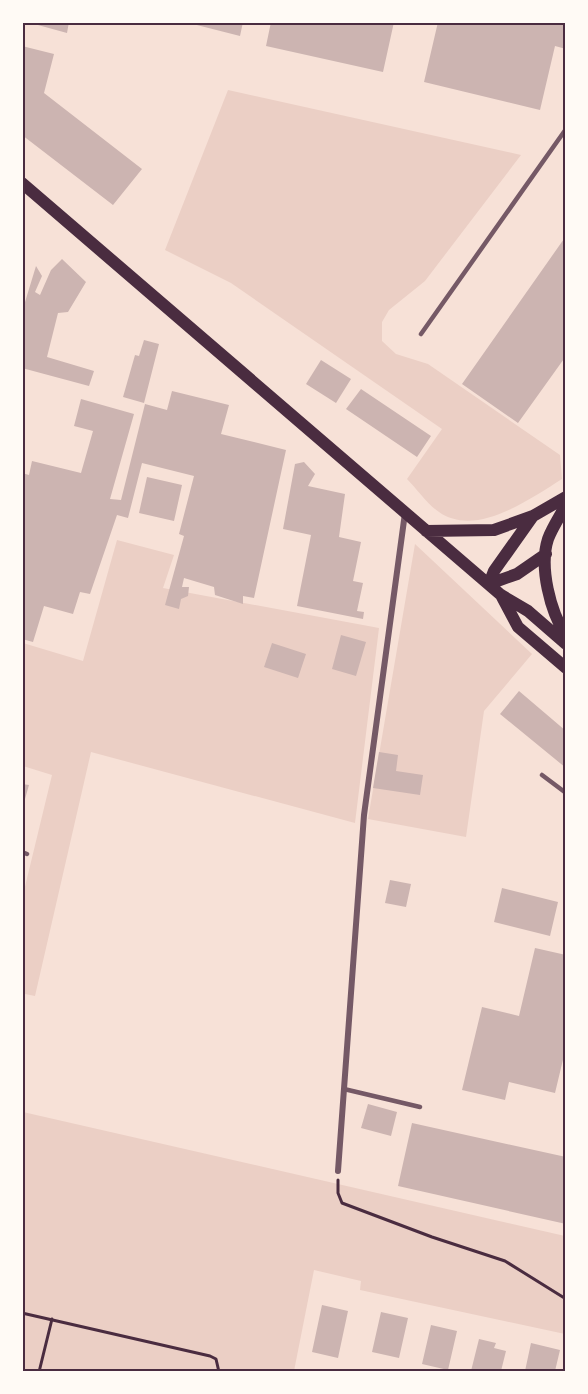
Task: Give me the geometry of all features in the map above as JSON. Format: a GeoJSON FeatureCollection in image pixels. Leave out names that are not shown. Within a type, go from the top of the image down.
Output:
{"type":"FeatureCollection","features":[{"type":"Feature","properties":{"kind":"main road"},"geometry":{"type":"LineString","coordinates":[[22,183],[501,596],[528,611],[566,644]]}},
{"type":"Feature","properties":{"kind":"main road"},"geometry":{"type":"LineString","coordinates":[[426,531],[494,530],[533,516],[566,497]]}},
{"type":"Feature","properties":{"kind":"main road"},"geometry":{"type":"LineString","coordinates":[[566,505],[548,540],[544,565],[555,615],[566,636]]}},
{"type":"Feature","properties":{"kind":"main road"},"geometry":{"type":"LineString","coordinates":[[489,584],[494,571],[533,516]]}},
{"type":"Feature","properties":{"kind":"main road"},"geometry":{"type":"LineString","coordinates":[[489,584],[517,574],[546,554]]}},
{"type":"Feature","properties":{"kind":"main road"},"geometry":{"type":"LineString","coordinates":[[501,596],[518,627],[566,668]]}},
{"type":"Feature","properties":{"kind":"street"},"geometry":{"type":"LineString","coordinates":[[338,1171],[364,815],[405,513]]}},
{"type":"Feature","properties":{"kind":"lane"},"geometry":{"type":"LineString","coordinates":[[421,334],[566,129]]}},
{"type":"Feature","properties":{"kind":"lane"},"geometry":{"type":"LineString","coordinates":[[542,775],[566,794]]}},
{"type":"Feature","properties":{"kind":"lane"},"geometry":{"type":"LineString","coordinates":[[344,1089],[420,1107]]}},
{"type":"Feature","properties":{"kind":"path"},"geometry":{"type":"LineString","coordinates":[[338,1171],[338,1193],[342,1203],[432,1237],[505,1261],[566,1299]]}},
{"type":"Feature","properties":{"kind":"path"},"geometry":{"type":"LineString","coordinates":[[22,1313],[210,1356],[216,1359],[219,1371]]}},
{"type":"Feature","properties":{"kind":"path"},"geometry":{"type":"LineString","coordinates":[[39,1371],[52,1319]]}},
{"type":"Feature","properties":{"kind":"shaded area"},"geometry":{"type":"Polygon","coordinates":[[[228,90],[521,155],[425,281],[389,310],[382,322],[382,341],[396,354],[428,364],[560,455],[562,479],[519,505],[486,518],[469,521],[454,519],[439,512],[407,479],[442,429],[231,283],[165,250],[228,90]]]}},
{"type":"Feature","properties":{"kind":"shaded area"},"geometry":{"type":"Polygon","coordinates":[[[117,540],[174,555],[163,588],[379,628],[355,823],[91,752],[35,996],[25,994],[23,1005],[23,895],[52,775],[23,766],[23,643],[83,661],[117,540]]]}},
{"type":"Feature","properties":{"kind":"shaded area"},"geometry":{"type":"Polygon","coordinates":[[[415,544],[532,654],[484,711],[466,837],[368,819],[415,544]]]}},
{"type":"Feature","properties":{"kind":"shaded area"},"geometry":{"type":"Polygon","coordinates":[[[23,1112],[565,1236],[565,1334],[360,1290],[361,1281],[314,1270],[294,1371],[23,1372],[23,1112]]]}},
{"type":"Feature","properties":{"kind":"building"},"geometry":{"type":"Polygon","coordinates":[[[27,22],[69,22],[67,33],[27,22]]]}},
{"type":"Feature","properties":{"kind":"building"},"geometry":{"type":"Polygon","coordinates":[[[185,22],[243,22],[240,36],[185,22]]]}},
{"type":"Feature","properties":{"kind":"building"},"geometry":{"type":"Polygon","coordinates":[[[271,22],[394,22],[383,72],[266,46],[271,22]]]}},
{"type":"Feature","properties":{"kind":"building"},"geometry":{"type":"Polygon","coordinates":[[[438,22],[566,22],[566,49],[555,46],[540,110],[424,82],[438,22]]]}},
{"type":"Feature","properties":{"kind":"building"},"geometry":{"type":"Polygon","coordinates":[[[22,46],[54,54],[44,93],[142,169],[113,205],[22,135],[22,46]]]}},
{"type":"Feature","properties":{"kind":"building"},"geometry":{"type":"Polygon","coordinates":[[[566,236],[566,356],[518,423],[462,384],[566,236]]]}},
{"type":"Feature","properties":{"kind":"building"},"geometry":{"type":"Polygon","coordinates":[[[62,259],[86,282],[68,312],[58,313],[47,357],[94,371],[89,386],[22,368],[22,312],[36,266],[42,276],[35,292],[40,295],[51,270],[62,259]]]}},
{"type":"Feature","properties":{"kind":"building"},"geometry":{"type":"Polygon","coordinates":[[[144,340],[159,344],[144,403],[123,397],[135,355],[139,356],[144,340]]]}},
{"type":"Feature","properties":{"kind":"building"},"geometry":{"type":"Polygon","coordinates":[[[321,360],[351,379],[336,403],[306,384],[321,360]]]}},
{"type":"Feature","properties":{"kind":"building"},"geometry":{"type":"Polygon","coordinates":[[[361,389],[431,436],[417,457],[346,409],[361,389]]]}},
{"type":"Feature","properties":{"kind":"building"},"geometry":{"type":"Polygon","coordinates":[[[172,391],[229,405],[221,434],[286,450],[254,598],[243,596],[243,604],[215,595],[214,587],[184,578],[182,587],[189,587],[188,596],[181,599],[179,609],[165,605],[184,536],[179,534],[194,476],[142,463],[128,518],[117,515],[90,594],[80,592],[73,614],[44,606],[33,642],[22,639],[22,473],[29,475],[32,461],[81,473],[93,431],[74,426],[81,399],[134,414],[110,499],[121,500],[145,404],[167,410],[172,391]]]}},
{"type":"Feature","properties":{"kind":"building"},"geometry":{"type":"Polygon","coordinates":[[[304,462],[315,474],[308,486],[345,494],[339,537],[361,542],[353,581],[363,583],[357,611],[364,612],[363,619],[297,606],[311,535],[283,529],[295,464],[304,462]]]}},
{"type":"Feature","properties":{"kind":"building"},"geometry":{"type":"Polygon","coordinates":[[[147,477],[182,485],[174,521],[139,513],[147,477]]]}},
{"type":"Feature","properties":{"kind":"building"},"geometry":{"type":"Polygon","coordinates":[[[341,635],[366,642],[356,676],[332,669],[341,635]]]}},
{"type":"Feature","properties":{"kind":"building"},"geometry":{"type":"Polygon","coordinates":[[[272,643],[306,654],[298,678],[264,667],[272,643]]]}},
{"type":"Feature","properties":{"kind":"building"},"geometry":{"type":"Polygon","coordinates":[[[519,691],[566,731],[566,768],[500,714],[519,691]]]}},
{"type":"Feature","properties":{"kind":"building"},"geometry":{"type":"Polygon","coordinates":[[[379,752],[398,755],[396,771],[423,775],[420,795],[373,788],[379,752]]]}},
{"type":"Feature","properties":{"kind":"building"},"geometry":{"type":"Polygon","coordinates":[[[22,784],[29,785],[23,806],[22,806],[22,784]]]}},
{"type":"Feature","properties":{"kind":"building"},"geometry":{"type":"Polygon","coordinates":[[[390,880],[411,884],[406,907],[385,903],[390,880]]]}},
{"type":"Feature","properties":{"kind":"building"},"geometry":{"type":"Polygon","coordinates":[[[502,888],[558,902],[550,936],[494,922],[502,888]]]}},
{"type":"Feature","properties":{"kind":"building"},"geometry":{"type":"Polygon","coordinates":[[[535,948],[566,955],[566,1047],[555,1093],[509,1082],[505,1100],[462,1090],[482,1007],[519,1016],[535,948]]]}},
{"type":"Feature","properties":{"kind":"building"},"geometry":{"type":"Polygon","coordinates":[[[368,1104],[397,1112],[391,1136],[361,1128],[368,1104]]]}},
{"type":"Feature","properties":{"kind":"building"},"geometry":{"type":"Polygon","coordinates":[[[412,1123],[566,1157],[566,1224],[398,1186],[412,1123]]]}},
{"type":"Feature","properties":{"kind":"building"},"geometry":{"type":"Polygon","coordinates":[[[322,1305],[348,1311],[338,1358],[312,1352],[322,1305]]]}},
{"type":"Feature","properties":{"kind":"building"},"geometry":{"type":"Polygon","coordinates":[[[381,1312],[408,1318],[399,1358],[372,1352],[381,1312]]]}},
{"type":"Feature","properties":{"kind":"building"},"geometry":{"type":"Polygon","coordinates":[[[431,1325],[457,1331],[448,1370],[422,1364],[431,1325]]]}},
{"type":"Feature","properties":{"kind":"building"},"geometry":{"type":"Polygon","coordinates":[[[479,1339],[496,1343],[494,1348],[506,1351],[501,1371],[471,1371],[479,1339]]]}},
{"type":"Feature","properties":{"kind":"building"},"geometry":{"type":"Polygon","coordinates":[[[531,1343],[560,1350],[555,1371],[525,1371],[531,1343]]]}}]}
